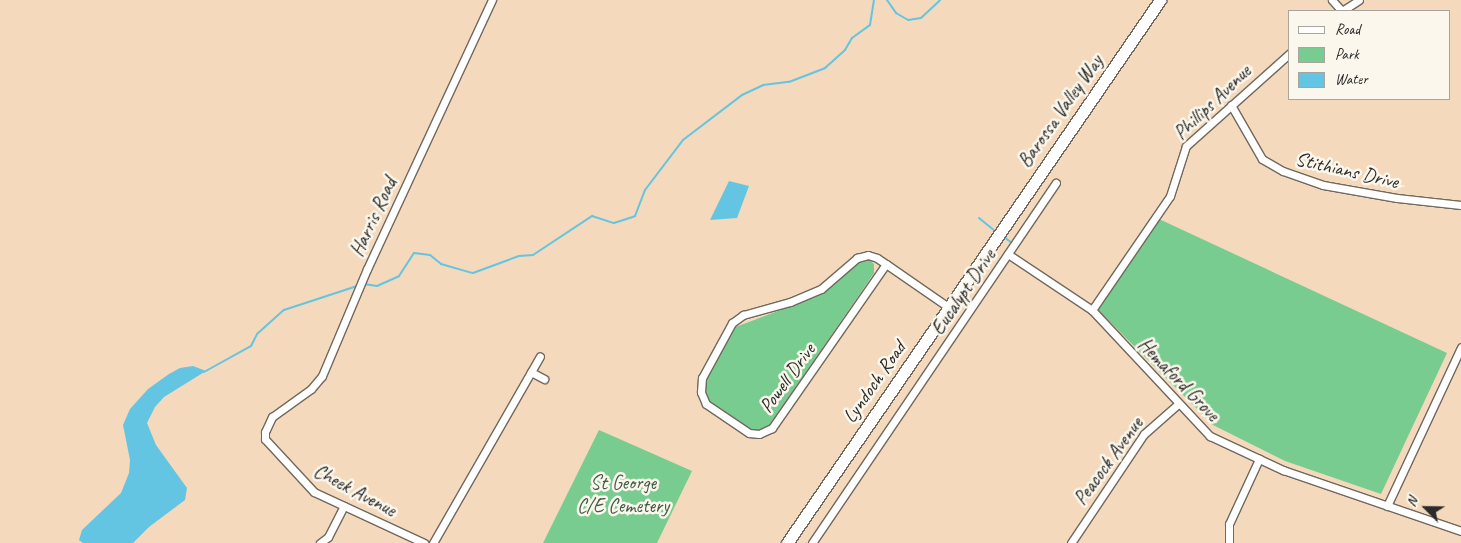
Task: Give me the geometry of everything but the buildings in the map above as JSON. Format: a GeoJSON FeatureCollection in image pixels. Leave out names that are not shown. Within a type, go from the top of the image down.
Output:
{"type":"FeatureCollection","features":[{"type":"Feature","properties":{"kind":"main road","name":"Barossa Valley Way"},"geometry":{"type":"LineString","coordinates":[[992,243],[1160,0]]}},
{"type":"Feature","properties":{"kind":"main road","name":"Lyndoch Road"},"geometry":{"type":"LineString","coordinates":[[787,543],[992,243]]}},
{"type":"Feature","properties":{"kind":"street","name":"Harris Road"},"geometry":{"type":"LineString","coordinates":[[265,435],[272,417],[311,389],[322,376],[362,283],[492,0]]}},
{"type":"Feature","properties":{"kind":"street"},"geometry":{"type":"LineString","coordinates":[[1332,0],[1341,10]]}},
{"type":"Feature","properties":{"kind":"street"},"geometry":{"type":"LineString","coordinates":[[1343,10],[1358,0]]}},
{"type":"Feature","properties":{"kind":"street","name":"Phillips Avenue"},"geometry":{"type":"LineString","coordinates":[[1092,310],[1170,196],[1186,146],[1288,54]]}},
{"type":"Feature","properties":{"kind":"street","name":"Stithians Drive"},"geometry":{"type":"LineString","coordinates":[[1231,106],[1262,159],[1283,171],[1323,185],[1397,198],[1461,205]]}},
{"type":"Feature","properties":{"kind":"street","name":"Eucalypt Drive"},"geometry":{"type":"LineString","coordinates":[[812,543],[1056,183]]}},
{"type":"Feature","properties":{"kind":"street","name":"Hemaford Grove"},"geometry":{"type":"LineString","coordinates":[[1008,254],[1092,310],[1177,405],[1210,436],[1259,460],[1461,531]]}},
{"type":"Feature","properties":{"kind":"street","name":"Powell Drive"},"geometry":{"type":"LineString","coordinates":[[886,264],[772,428],[759,434],[749,433],[706,404],[701,392],[702,378],[732,323],[743,315],[821,289],[857,258],[868,255],[886,264],[948,307]]}},
{"type":"Feature","properties":{"kind":"street"},"geometry":{"type":"LineString","coordinates":[[1387,506],[1461,347]]}},
{"type":"Feature","properties":{"kind":"street"},"geometry":{"type":"LineString","coordinates":[[433,543],[540,356]]}},
{"type":"Feature","properties":{"kind":"street"},"geometry":{"type":"LineString","coordinates":[[531,372],[544,379]]}},
{"type":"Feature","properties":{"kind":"street","name":"Peacock Avenue"},"geometry":{"type":"LineString","coordinates":[[1071,543],[1144,434],[1177,405]]}},
{"type":"Feature","properties":{"kind":"street","name":"Cheek Avenue"},"geometry":{"type":"LineString","coordinates":[[265,435],[278,455],[314,492],[424,543]]}},
{"type":"Feature","properties":{"kind":"street"},"geometry":{"type":"LineString","coordinates":[[1229,543],[1229,524],[1259,460]]}},
{"type":"Feature","properties":{"kind":"street"},"geometry":{"type":"LineString","coordinates":[[320,543],[328,537],[344,506]]}},
{"type":"Feature","properties":{"kind":"green space"},"geometry":{"type":"Polygon","coordinates":[[[1159,219],[1447,353],[1381,494],[1285,461],[1213,425],[1097,309],[1159,219]]]}},
{"type":"Feature","properties":{"kind":"green space"},"geometry":{"type":"Polygon","coordinates":[[[870,260],[874,264],[874,273],[770,425],[762,430],[749,430],[711,404],[704,389],[705,380],[733,328],[812,298],[859,261],[870,260]]]}},
{"type":"Feature","properties":{"kind":"green space","name":"St George C/E Cemetery"},"geometry":{"type":"Polygon","coordinates":[[[599,430],[692,471],[657,543],[543,543],[599,430]]]}},
{"type":"Feature","properties":{"kind":"water"},"geometry":{"type":"Polygon","coordinates":[[[729,181],[749,186],[737,218],[710,220],[729,181]]]}},
{"type":"Feature","properties":{"kind":"water"},"geometry":{"type":"Polygon","coordinates":[[[193,366],[206,371],[164,397],[155,407],[147,423],[156,445],[187,488],[185,500],[149,527],[133,543],[83,543],[79,540],[82,530],[121,493],[129,473],[130,460],[123,425],[130,409],[148,389],[169,374],[180,368],[193,366]]]}},
{"type":"Feature","properties":{"kind":"waterway"},"geometry":{"type":"LineString","coordinates":[[364,284],[377,286],[399,276],[414,253],[430,255],[441,264],[473,273],[519,256],[533,255],[592,216],[614,223],[635,216],[645,190],[683,140],[742,95],[763,85],[789,82],[825,68],[845,50],[852,38],[870,25],[874,0]]}},
{"type":"Feature","properties":{"kind":"waterway"},"geometry":{"type":"LineString","coordinates":[[887,0],[896,13],[908,20],[921,18],[940,0]]}},
{"type":"Feature","properties":{"kind":"waterway"},"geometry":{"type":"LineString","coordinates":[[979,218],[994,230]]}},
{"type":"Feature","properties":{"kind":"waterway"},"geometry":{"type":"LineString","coordinates":[[1004,237],[1012,243]]}},
{"type":"Feature","properties":{"kind":"waterway"},"geometry":{"type":"LineString","coordinates":[[204,372],[251,346],[257,334],[284,310],[357,286]]}}]}
